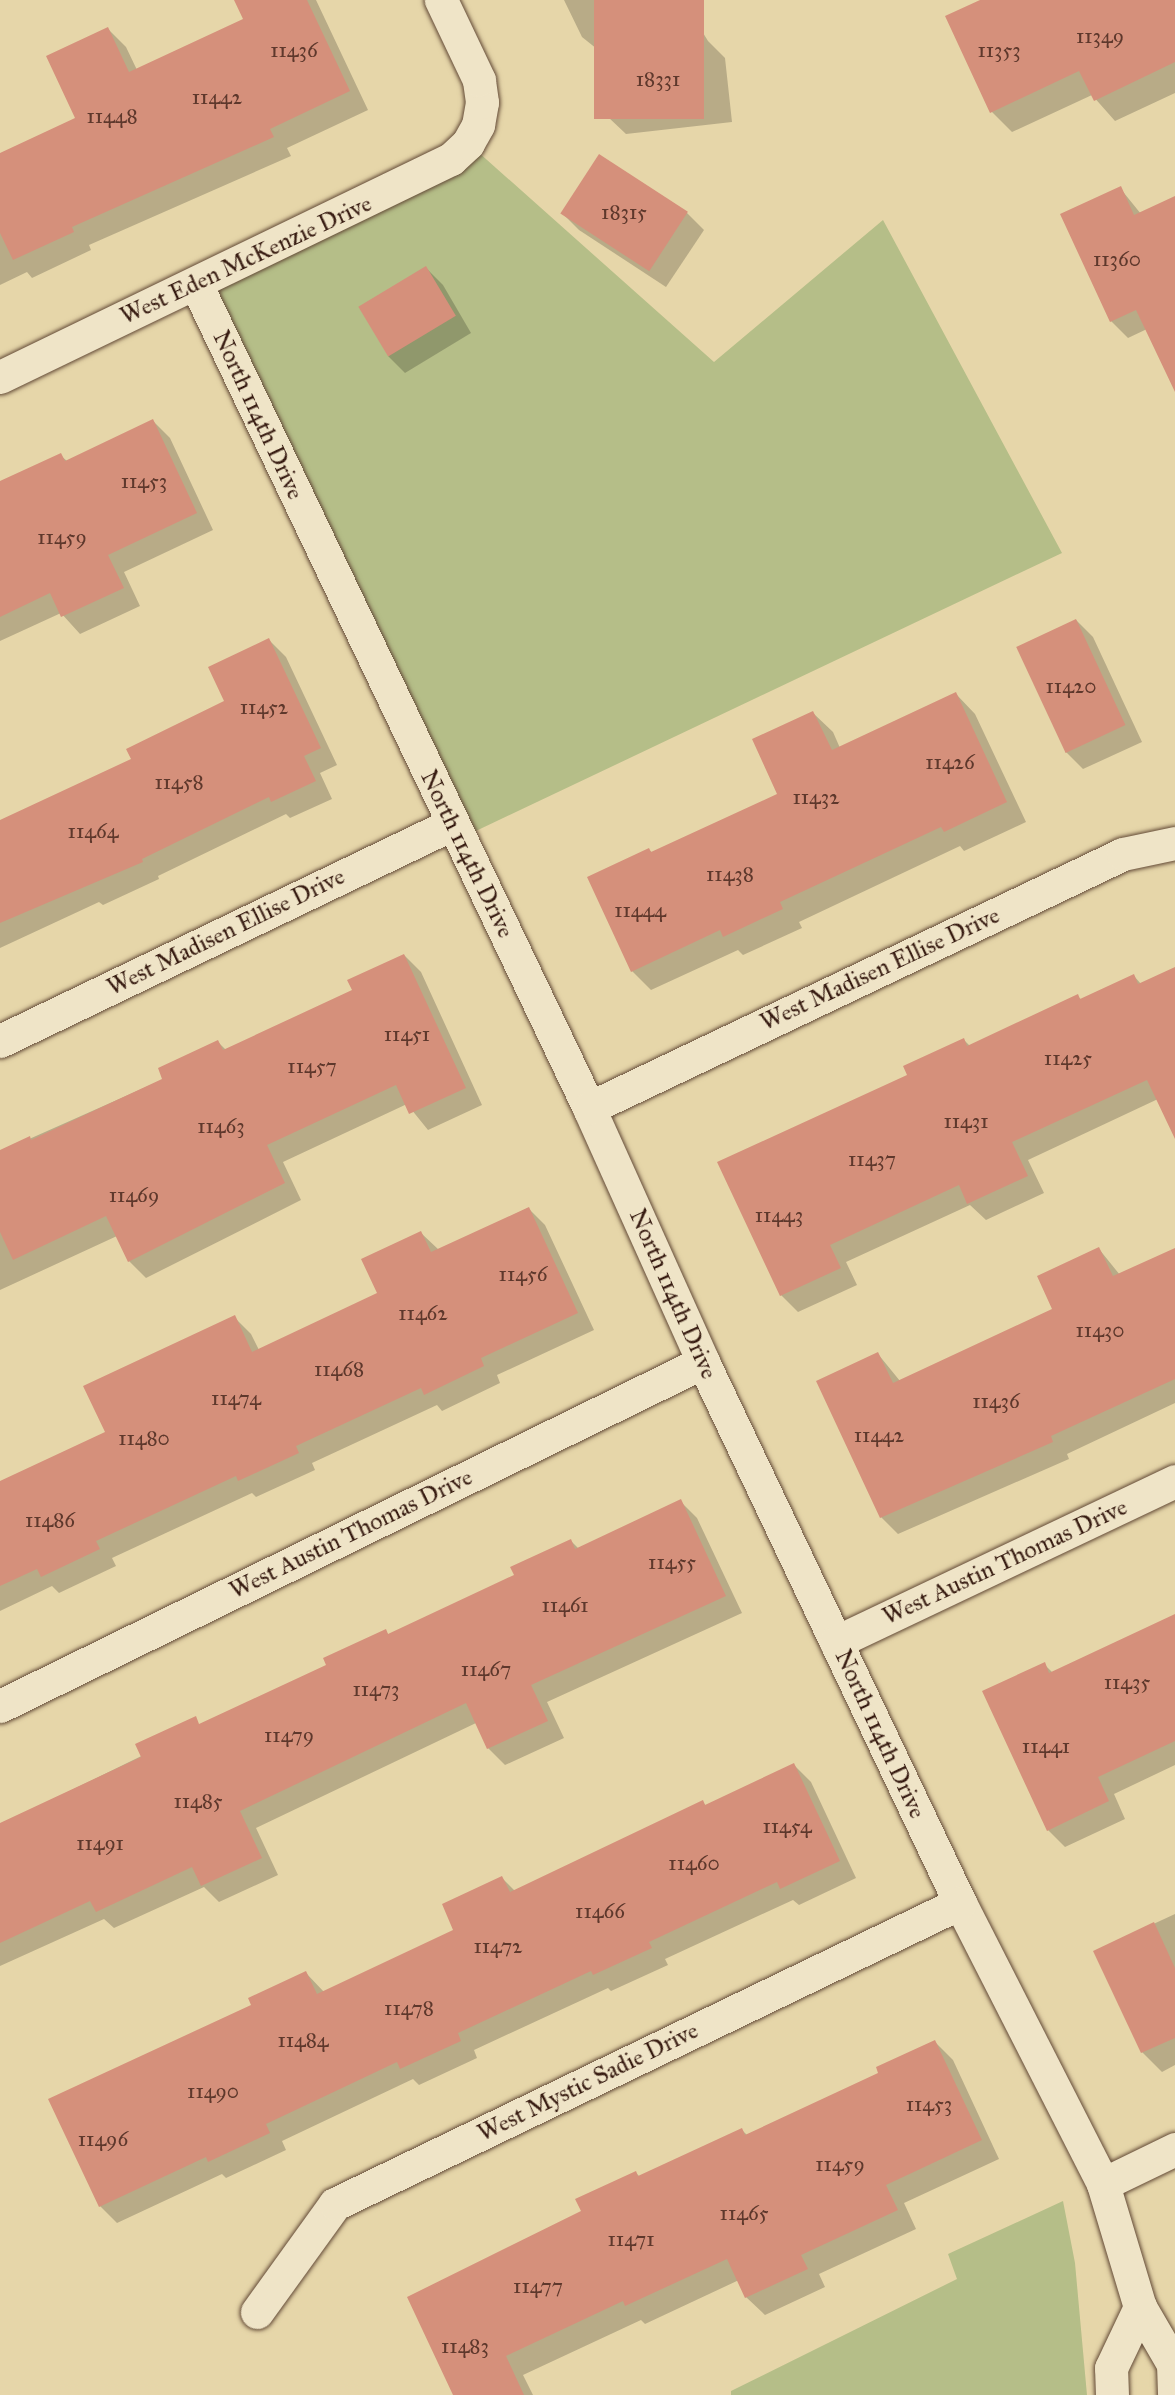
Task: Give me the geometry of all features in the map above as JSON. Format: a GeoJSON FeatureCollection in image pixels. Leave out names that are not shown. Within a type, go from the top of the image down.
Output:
{"type":"FeatureCollection","features":[{"type":"Feature","properties":{"kind":"street","name":"West Eden McKenzie Drive"},"geometry":{"type":"LineString","coordinates":[[0,376],[432,171],[468,143],[478,125],[483,102],[479,80],[441,0]]}},
{"type":"Feature","properties":{"kind":"street","name":"North 114th Drive"},"geometry":{"type":"LineString","coordinates":[[196,284],[589,1108],[703,1362],[960,1902],[1103,2184],[1140,2307],[1173,2364],[1174,2395]]}},
{"type":"Feature","properties":{"kind":"street","name":"West Madisen Ellise Drive"},"geometry":{"type":"LineString","coordinates":[[0,1041],[452,824]]}},
{"type":"Feature","properties":{"kind":"street","name":"West Madisen Ellise Drive"},"geometry":{"type":"LineString","coordinates":[[589,1108],[1123,854],[1175,843]]}},
{"type":"Feature","properties":{"kind":"street","name":"West Austin Thomas Drive"},"geometry":{"type":"LineString","coordinates":[[0,1706],[703,1362]]}},
{"type":"Feature","properties":{"kind":"street","name":"West Austin Thomas Drive"},"geometry":{"type":"LineString","coordinates":[[836,1642],[1175,1481]]}},
{"type":"Feature","properties":{"kind":"street","name":"West Mystic Sadie Drive"},"geometry":{"type":"LineString","coordinates":[[257,2312],[335,2204],[960,1902]]}},
{"type":"Feature","properties":{"kind":"street"},"geometry":{"type":"LineString","coordinates":[[1103,2184],[1175,2150]]}},
{"type":"Feature","properties":{"kind":"street"},"geometry":{"type":"LineString","coordinates":[[1112,2395],[1111,2368],[1140,2307]]}},
{"type":"Feature","properties":{"kind":"green space"},"geometry":{"type":"Polygon","coordinates":[[[468,143],[714,362],[883,220],[1062,553],[459,839],[196,284],[468,143]]]}},
{"type":"Feature","properties":{"kind":"green space"},"geometry":{"type":"Polygon","coordinates":[[[1063,2201],[1075,2263],[1087,2395],[731,2395],[731,2391],[957,2279],[948,2254],[1063,2201]]]}},
{"type":"Feature","properties":{"kind":"building"},"geometry":{"type":"Polygon","coordinates":[[[234,0],[307,0],[350,91],[270,129],[274,137],[72,227],[74,232],[13,260],[0,233],[0,153],[75,118],[46,56],[108,27],[129,72],[243,19],[234,0]]]}},
{"type":"Feature","properties":{"kind":"building"},"geometry":{"type":"Polygon","coordinates":[[[594,0],[704,0],[704,119],[594,119],[594,0]]]}},
{"type":"Feature","properties":{"kind":"building"},"geometry":{"type":"Polygon","coordinates":[[[980,0],[1175,0],[1175,62],[1094,101],[1079,71],[990,113],[945,16],[980,0]]]}},
{"type":"Feature","properties":{"kind":"building"},"geometry":{"type":"Polygon","coordinates":[[[599,154],[688,212],[649,271],[560,214],[599,154]]]}},
{"type":"Feature","properties":{"kind":"building"},"geometry":{"type":"Polygon","coordinates":[[[1121,186],[1134,215],[1175,196],[1175,392],[1136,310],[1110,322],[1060,214],[1121,186]]]}},
{"type":"Feature","properties":{"kind":"building"},"geometry":{"type":"Polygon","coordinates":[[[426,266],[456,316],[388,356],[358,307],[426,266]]]}},
{"type":"Feature","properties":{"kind":"building"},"geometry":{"type":"Polygon","coordinates":[[[153,419],[197,513],[108,555],[124,588],[61,617],[50,593],[0,617],[0,481],[61,453],[65,461],[153,419]]]}},
{"type":"Feature","properties":{"kind":"building"},"geometry":{"type":"Polygon","coordinates":[[[1076,619],[1125,725],[1066,753],[1016,647],[1076,619]]]}},
{"type":"Feature","properties":{"kind":"building"},"geometry":{"type":"Polygon","coordinates":[[[269,638],[321,748],[304,756],[316,781],[271,802],[269,797],[142,859],[143,862],[0,923],[0,820],[131,759],[126,749],[224,701],[208,667],[269,638]]]}},
{"type":"Feature","properties":{"kind":"building"},"geometry":{"type":"Polygon","coordinates":[[[956,692],[1007,802],[944,832],[941,827],[780,902],[783,909],[723,937],[720,930],[631,972],[587,877],[649,848],[651,852],[777,794],[752,739],[813,711],[832,750],[956,692]]]}},
{"type":"Feature","properties":{"kind":"building"},"geometry":{"type":"Polygon","coordinates":[[[404,954],[466,1088],[409,1114],[396,1085],[267,1145],[285,1183],[128,1262],[106,1216],[13,1260],[0,1232],[0,1150],[30,1136],[31,1140],[162,1079],[158,1068],[218,1040],[223,1050],[352,990],[347,980],[404,954]]]}},
{"type":"Feature","properties":{"kind":"building"},"geometry":{"type":"Polygon","coordinates":[[[1175,967],[1175,1139],[1147,1080],[1012,1142],[1028,1176],[967,1204],[959,1185],[830,1245],[841,1268],[780,1296],[717,1162],[907,1075],[903,1066],[964,1038],[967,1046],[1078,994],[1080,999],[1134,974],[1138,984],[1175,967]]]}},
{"type":"Feature","properties":{"kind":"building"},"geometry":{"type":"Polygon","coordinates":[[[529,1207],[578,1313],[481,1358],[484,1366],[424,1395],[421,1388],[296,1446],[299,1453],[238,1481],[236,1476],[96,1541],[100,1549],[41,1577],[37,1569],[0,1586],[0,1481],[105,1432],[83,1386],[235,1315],[252,1352],[377,1293],[361,1259],[421,1231],[431,1252],[529,1207]]]}},
{"type":"Feature","properties":{"kind":"building"},"geometry":{"type":"Polygon","coordinates":[[[1099,1247],[1113,1276],[1175,1248],[1175,1379],[1051,1436],[1053,1442],[880,1518],[816,1381],[878,1352],[893,1383],[1052,1309],[1037,1276],[1099,1247]]]}},
{"type":"Feature","properties":{"kind":"building"},"geometry":{"type":"Polygon","coordinates":[[[681,1499],[726,1596],[531,1685],[548,1721],[487,1749],[466,1703],[240,1811],[262,1858],[201,1886],[192,1867],[96,1912],[90,1901],[0,1943],[0,1823],[141,1757],[135,1744],[196,1716],[199,1724],[326,1665],[323,1658],[386,1629],[388,1634],[514,1575],[510,1567],[571,1539],[575,1549],[681,1499]]]}},
{"type":"Feature","properties":{"kind":"building"},"geometry":{"type":"Polygon","coordinates":[[[1175,1614],[1175,1741],[1098,1777],[1109,1801],[1047,1831],[982,1691],[1045,1662],[1049,1673],[1175,1614]]]}},
{"type":"Feature","properties":{"kind":"building"},"geometry":{"type":"Polygon","coordinates":[[[794,1763],[840,1861],[780,1889],[777,1882],[649,1942],[652,1948],[593,1975],[591,1971],[458,2033],[461,2041],[400,2069],[397,2062],[266,2124],[270,2133],[208,2162],[206,2157],[99,2207],[48,2099],[251,2005],[248,1998],[306,1971],[317,1994],[453,1930],[442,1904],[502,1876],[510,1892],[703,1800],[705,1805],[794,1763]]]}},
{"type":"Feature","properties":{"kind":"building"},"geometry":{"type":"Polygon","coordinates":[[[1154,1922],[1175,1968],[1175,2038],[1141,2053],[1093,1951],[1154,1922]]]}},
{"type":"Feature","properties":{"kind":"building"},"geometry":{"type":"Polygon","coordinates":[[[935,2040],[982,2140],[886,2185],[898,2210],[801,2255],[808,2269],[745,2298],[727,2259],[625,2306],[623,2301],[506,2356],[524,2395],[453,2395],[407,2297],[581,2211],[575,2199],[636,2171],[638,2176],[742,2128],[745,2135],[878,2073],[876,2067],[935,2040]]]}}]}
